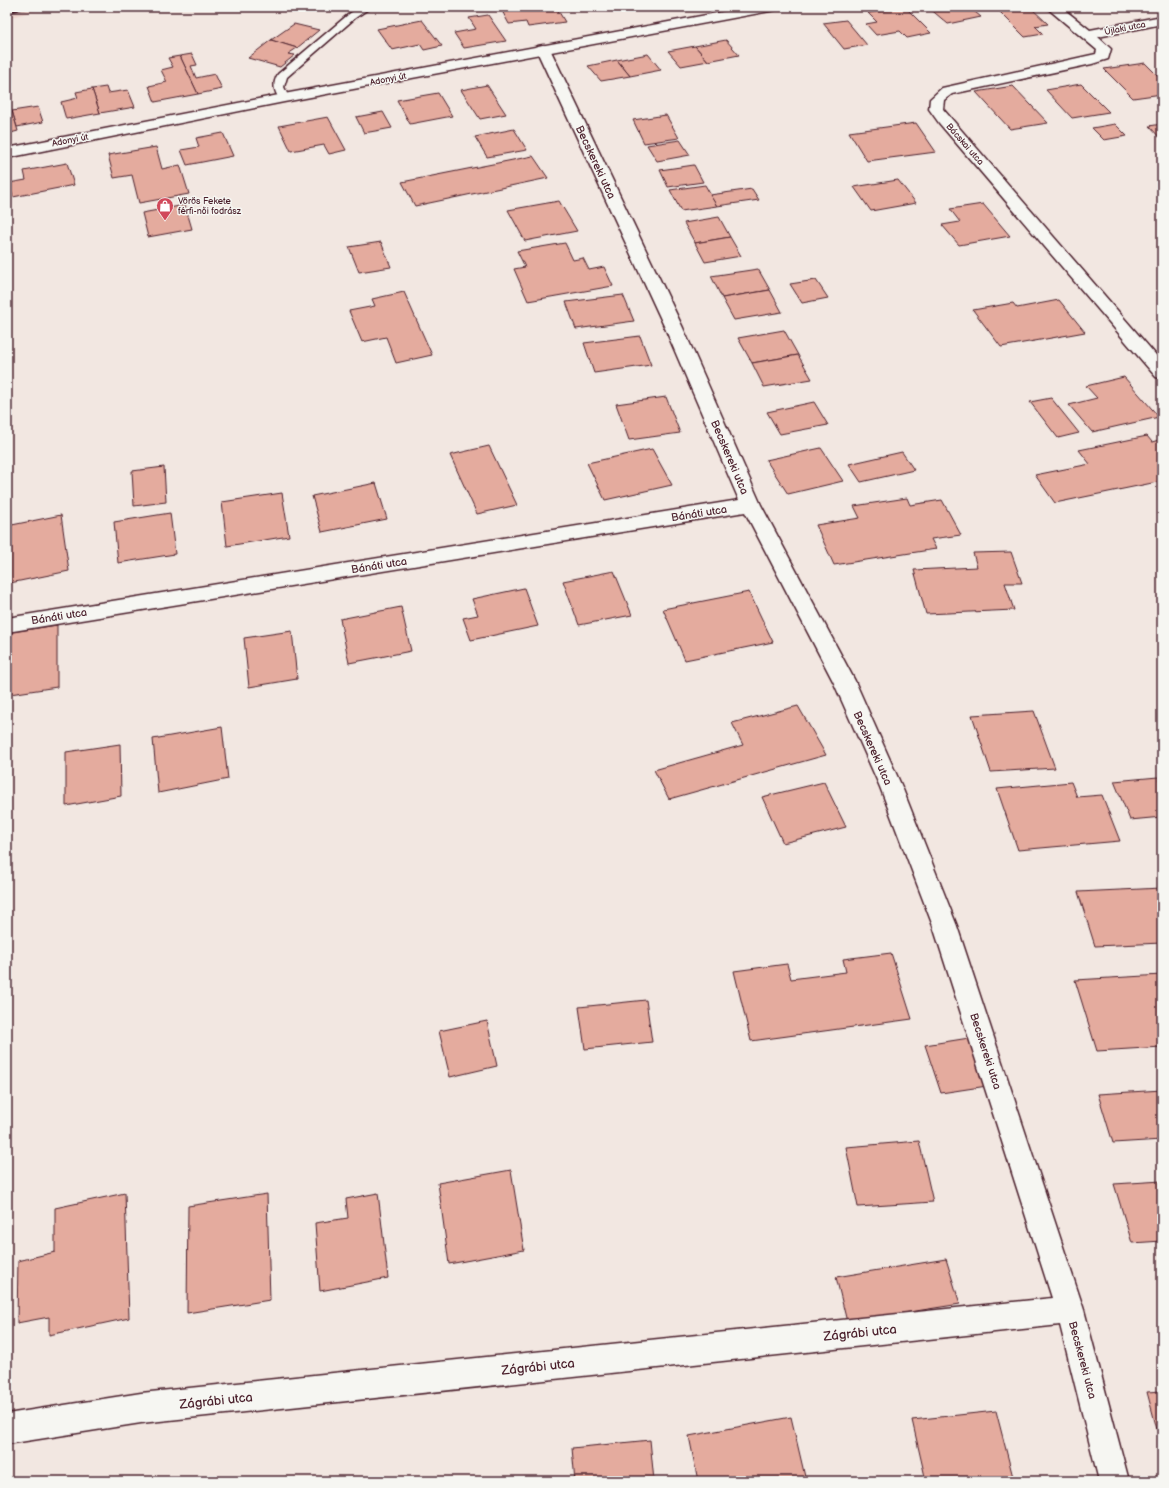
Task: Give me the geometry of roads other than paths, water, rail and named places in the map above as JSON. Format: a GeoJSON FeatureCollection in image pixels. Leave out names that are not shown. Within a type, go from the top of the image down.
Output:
{"type":"FeatureCollection","features":[{"type":"Feature","properties":{"kind":"street","name":"Adonyi út"},"geometry":{"type":"LineString","coordinates":[[7,152],[284,98],[770,7]]}},
{"type":"Feature","properties":{"kind":"street","name":"Bácskai utca"},"geometry":{"type":"LineString","coordinates":[[1053,7],[1104,49],[1103,56],[1092,60],[947,91],[937,99],[936,109],[1162,373]]}},
{"type":"Feature","properties":{"kind":"street","name":"Újlaki utca"},"geometry":{"type":"LineString","coordinates":[[1087,35],[1162,20]]}},
{"type":"Feature","properties":{"kind":"street","name":"Becskereki utca"},"geometry":{"type":"LineString","coordinates":[[543,49],[674,328],[751,505],[844,681],[891,787],[945,926],[1070,1310],[1114,1481]]}},
{"type":"Feature","properties":{"kind":"street","name":"Bánáti utca"},"geometry":{"type":"LineString","coordinates":[[7,625],[751,505]]}},
{"type":"Feature","properties":{"kind":"street","name":"Zágrábi utca"},"geometry":{"type":"LineString","coordinates":[[7,1429],[149,1407],[1070,1310]]}},
{"type":"Feature","properties":{"kind":"lane"},"geometry":{"type":"LineString","coordinates":[[284,98],[278,88],[282,76],[352,16],[366,7]]}},
{"type":"Feature","properties":{"kind":"railway"},"geometry":{"type":"LineString","coordinates":[[7,12],[29,7]]}},
{"type":"Feature","properties":{"kind":"place","name":"Vörös Fekete férfi-női fodrász"},"geometry":{"type":"Point","coordinates":[165,221]}}]}
